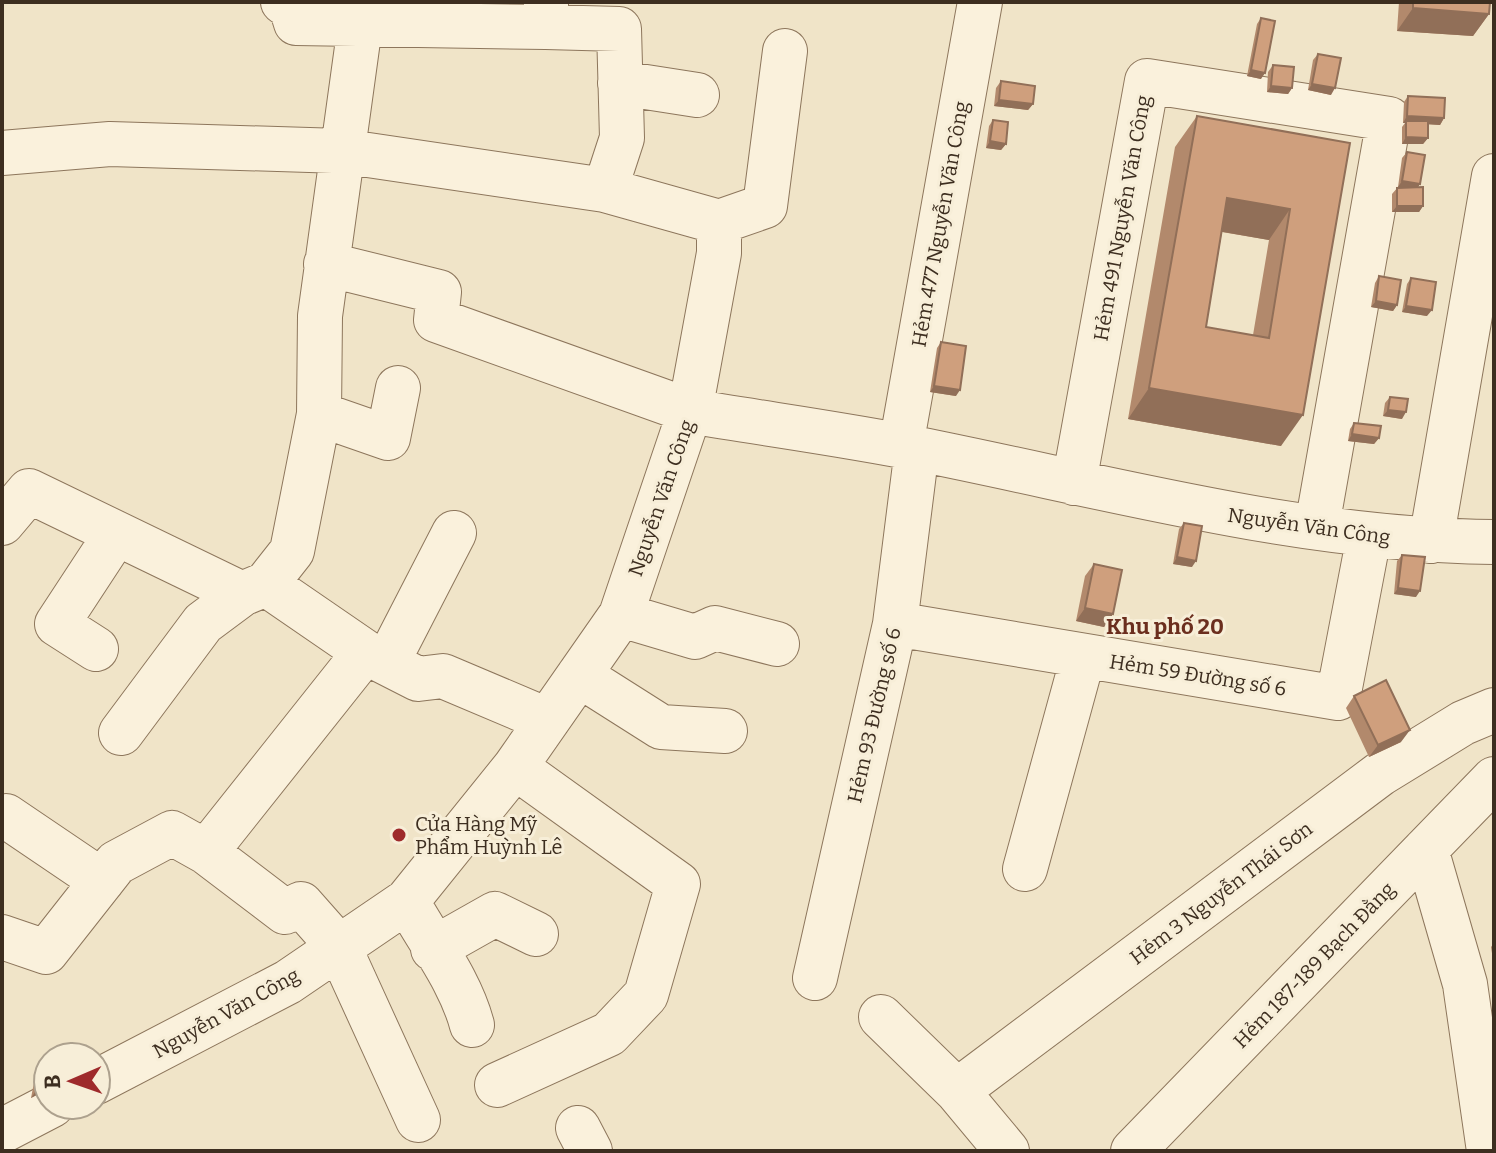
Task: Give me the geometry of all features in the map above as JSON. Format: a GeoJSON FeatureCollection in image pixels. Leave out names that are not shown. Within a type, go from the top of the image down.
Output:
{"type":"FeatureCollection","features":[{"type":"Feature","properties":{"kind":"street"},"geometry":{"type":"LineString","coordinates":[[283,2],[291,7],[296,23],[372,10],[546,15],[619,29],[622,138],[605,190]]}},
{"type":"Feature","properties":{"kind":"street","name":"Hẻm 477 Nguyễn Văn Công"},"geometry":{"type":"LineString","coordinates":[[909,447],[980,2]]}},
{"type":"Feature","properties":{"kind":"street"},"geometry":{"type":"LineString","coordinates":[[121,733],[203,623],[254,589],[292,551],[319,414],[320,316],[341,151],[359,33],[372,10]]}},
{"type":"Feature","properties":{"kind":"street"},"geometry":{"type":"LineString","coordinates":[[2,153],[110,144],[341,151],[605,190],[719,222],[765,206],[785,51]]}},
{"type":"Feature","properties":{"kind":"street","name":"Hẻm 491 Nguyễn Văn Công"},"geometry":{"type":"LineString","coordinates":[[1074,483],[1147,81],[1389,119],[1317,526]]}},
{"type":"Feature","properties":{"kind":"street"},"geometry":{"type":"LineString","coordinates":[[620,83],[697,95]]}},
{"type":"Feature","properties":{"kind":"street"},"geometry":{"type":"LineString","coordinates":[[1431,541],[1494,176]]}},
{"type":"Feature","properties":{"kind":"street"},"geometry":{"type":"LineString","coordinates":[[326,264],[439,292],[436,320],[690,411],[719,253],[719,222]]}},
{"type":"Feature","properties":{"kind":"street"},"geometry":{"type":"LineString","coordinates":[[319,414],[388,438],[398,388]]}},
{"type":"Feature","properties":{"kind":"street","name":"Nguyễn Văn Công"},"geometry":{"type":"LineString","coordinates":[[112,1074],[288,982],[407,901],[515,767],[621,615],[690,411],[909,447],[1246,518],[1369,536],[1494,542]]}},
{"type":"Feature","properties":{"kind":"street","name":"Hẻm 93 Đường số 6"},"geometry":{"type":"LineString","coordinates":[[815,978],[895,624],[909,447]]}},
{"type":"Feature","properties":{"kind":"street"},"geometry":{"type":"LineString","coordinates":[[15,507],[116,534],[254,589],[418,679],[443,676],[547,720]]}},
{"type":"Feature","properties":{"kind":"street"},"geometry":{"type":"LineString","coordinates":[[206,852],[376,658],[454,533]]}},
{"type":"Feature","properties":{"kind":"street"},"geometry":{"type":"LineString","coordinates":[[96,649],[57,624],[116,534]]}},
{"type":"Feature","properties":{"kind":"street","name":"Hẻm 59 Đường số 6"},"geometry":{"type":"LineString","coordinates":[[895,624],[1338,698],[1369,536]]}},
{"type":"Feature","properties":{"kind":"street"},"geometry":{"type":"LineString","coordinates":[[621,615],[695,637],[715,628],[777,644]]}},
{"type":"Feature","properties":{"kind":"street"},"geometry":{"type":"LineString","coordinates":[[1025,869],[1083,657]]}},
{"type":"Feature","properties":{"kind":"street"},"geometry":{"type":"LineString","coordinates":[[579,675],[661,727],[725,731]]}},
{"type":"Feature","properties":{"kind":"street","name":"Hẻm 3 Nguyễn Thái Sơn"},"geometry":{"type":"LineString","coordinates":[[957,1091],[1380,774],[1463,723],[1494,710]]}},
{"type":"Feature","properties":{"kind":"street"},"geometry":{"type":"LineString","coordinates":[[497,1085],[609,1034],[646,995],[678,884],[515,767]]}},
{"type":"Feature","properties":{"kind":"street","name":"Hẻm 187-189 Bạch Đằng"},"geometry":{"type":"LineString","coordinates":[[1133,1151],[1494,779]]}},
{"type":"Feature","properties":{"kind":"street"},"geometry":{"type":"LineString","coordinates":[[6,816],[102,881]]}},
{"type":"Feature","properties":{"kind":"street"},"geometry":{"type":"LineString","coordinates":[[3,940],[46,952],[116,863],[172,833],[206,852],[285,912],[301,904],[339,947],[418,1120]]}},
{"type":"Feature","properties":{"kind":"street"},"geometry":{"type":"LineString","coordinates":[[1426,849],[1480,982],[1489,1151]]}},
{"type":"Feature","properties":{"kind":"street"},"geometry":{"type":"LineString","coordinates":[[407,901],[433,949],[463,992],[472,1025]]}},
{"type":"Feature","properties":{"kind":"street"},"geometry":{"type":"LineString","coordinates":[[433,949],[495,914],[536,934]]}},
{"type":"Feature","properties":{"kind":"street"},"geometry":{"type":"LineString","coordinates":[[881,1017],[957,1091],[1007,1151]]}},
{"type":"Feature","properties":{"kind":"street"},"geometry":{"type":"LineString","coordinates":[[2,1131],[32,1115]]}},
{"type":"Feature","properties":{"kind":"building"},"geometry":{"type":"Polygon","coordinates":[[[1413,2],[1490,2],[1489,14],[1413,8],[1413,2]]]}},
{"type":"Feature","properties":{"kind":"building"},"geometry":{"type":"Polygon","coordinates":[[[1261,18],[1275,21],[1265,73],[1251,70],[1261,18]]]}},
{"type":"Feature","properties":{"kind":"building"},"geometry":{"type":"Polygon","coordinates":[[[1318,54],[1341,58],[1335,88],[1312,84],[1318,54]]]}},
{"type":"Feature","properties":{"kind":"building"},"geometry":{"type":"Polygon","coordinates":[[[1273,65],[1294,67],[1292,88],[1271,86],[1273,65]]]}},
{"type":"Feature","properties":{"kind":"building"},"geometry":{"type":"Polygon","coordinates":[[[1001,81],[1035,86],[1033,104],[999,100],[1001,81]]]}},
{"type":"Feature","properties":{"kind":"building"},"geometry":{"type":"Polygon","coordinates":[[[1408,96],[1445,98],[1444,118],[1407,116],[1408,96]]]}},
{"type":"Feature","properties":{"kind":"building"},"geometry":{"type":"Polygon","coordinates":[[[1197,116],[1350,143],[1303,415],[1149,388],[1197,116]],[[1227,198],[1206,327],[1269,338],[1290,209],[1227,198]]]}},
{"type":"Feature","properties":{"kind":"building"},"geometry":{"type":"Polygon","coordinates":[[[993,120],[1008,122],[1006,144],[990,141],[993,120]]]}},
{"type":"Feature","properties":{"kind":"building"},"geometry":{"type":"Polygon","coordinates":[[[1406,121],[1428,121],[1428,138],[1406,137],[1406,121]]]}},
{"type":"Feature","properties":{"kind":"building"},"geometry":{"type":"Polygon","coordinates":[[[1407,152],[1425,155],[1420,184],[1402,181],[1407,152]]]}},
{"type":"Feature","properties":{"kind":"building"},"geometry":{"type":"Polygon","coordinates":[[[1423,187],[1423,206],[1397,206],[1397,188],[1423,187]]]}},
{"type":"Feature","properties":{"kind":"building"},"geometry":{"type":"Polygon","coordinates":[[[1379,276],[1401,280],[1397,305],[1376,301],[1379,276]]]}},
{"type":"Feature","properties":{"kind":"building"},"geometry":{"type":"Polygon","coordinates":[[[1411,278],[1436,282],[1432,310],[1406,306],[1411,278]]]}},
{"type":"Feature","properties":{"kind":"building"},"geometry":{"type":"Polygon","coordinates":[[[941,342],[966,346],[960,390],[934,386],[941,342]]]}},
{"type":"Feature","properties":{"kind":"building"},"geometry":{"type":"Polygon","coordinates":[[[1390,397],[1408,399],[1406,412],[1388,410],[1390,397]]]}},
{"type":"Feature","properties":{"kind":"building"},"geometry":{"type":"Polygon","coordinates":[[[1354,423],[1381,426],[1379,438],[1352,434],[1354,423]]]}},
{"type":"Feature","properties":{"kind":"building"},"geometry":{"type":"Polygon","coordinates":[[[1184,523],[1202,526],[1196,561],[1177,557],[1184,523]]]}},
{"type":"Feature","properties":{"kind":"building"},"geometry":{"type":"Polygon","coordinates":[[[1402,555],[1425,557],[1420,591],[1398,588],[1402,555]]]}},
{"type":"Feature","properties":{"kind":"building"},"geometry":{"type":"Polygon","coordinates":[[[1094,564],[1122,570],[1113,614],[1085,608],[1094,564]]]}},
{"type":"Feature","properties":{"kind":"building"},"geometry":{"type":"Polygon","coordinates":[[[1386,680],[1410,730],[1378,745],[1354,696],[1386,680]]]}},
{"type":"Feature","properties":{"kind":"place","name":"Cửa Hàng Mỹ Phẩm Huỳnh Lê"},"geometry":{"type":"Point","coordinates":[399,835]}},
{"type":"Feature","properties":{"kind":"district","name":"Khu phố 20"},"geometry":{"type":"Point","coordinates":[1165,626]}}]}
